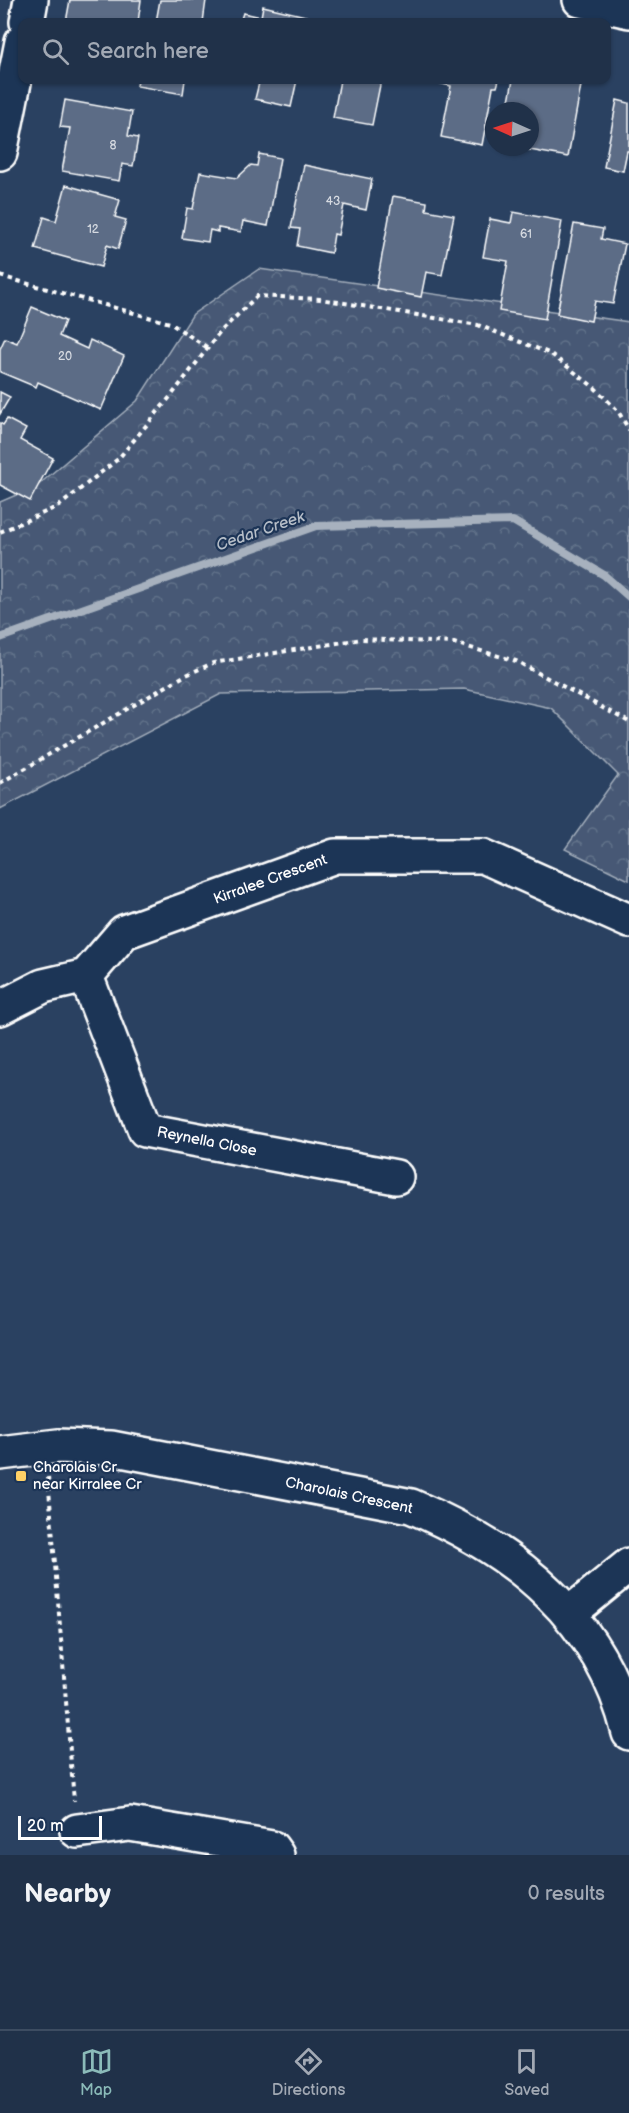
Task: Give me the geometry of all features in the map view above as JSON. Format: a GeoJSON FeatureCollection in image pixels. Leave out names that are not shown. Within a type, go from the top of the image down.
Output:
{"type":"FeatureCollection","features":[{"type":"Feature","properties":{"kind":"street"},"geometry":{"type":"LineString","coordinates":[[28,18],[31,0]]}},
{"type":"Feature","properties":{"kind":"street"},"geometry":{"type":"LineString","coordinates":[[580,0],[629,11]]}},
{"type":"Feature","properties":{"kind":"street"},"geometry":{"type":"LineString","coordinates":[[0,153],[18,62]]}},
{"type":"Feature","properties":{"kind":"street","name":"Kirralee Crescent"},"geometry":{"type":"LineString","coordinates":[[86,976],[124,932],[335,856],[483,856],[629,921]]}},
{"type":"Feature","properties":{"kind":"street"},"geometry":{"type":"LineString","coordinates":[[0,1008],[43,986],[86,976]]}},
{"type":"Feature","properties":{"kind":"street","name":"Reynella Close"},"geometry":{"type":"LineString","coordinates":[[86,976],[145,1130],[396,1177]]}},
{"type":"Feature","properties":{"kind":"street","name":"Charolais Crescent"},"geometry":{"type":"LineString","coordinates":[[0,1453],[58,1446],[111,1448],[411,1506],[482,1541],[546,1588],[570,1613],[609,1680],[629,1733]]}},
{"type":"Feature","properties":{"kind":"street"},"geometry":{"type":"LineString","coordinates":[[570,1613],[629,1565]]}},
{"type":"Feature","properties":{"kind":"street"},"geometry":{"type":"LineString","coordinates":[[77,1832],[130,1824],[272,1848],[277,1855]]}},
{"type":"Feature","properties":{"kind":"path"},"geometry":{"type":"LineString","coordinates":[[0,276],[170,323],[208,348]]}},
{"type":"Feature","properties":{"kind":"path"},"geometry":{"type":"LineString","coordinates":[[0,532],[59,506],[118,459],[221,331],[257,296],[320,299],[478,325],[551,354],[603,396],[618,411],[629,430]]}},
{"type":"Feature","properties":{"kind":"path"},"geometry":{"type":"LineString","coordinates":[[0,783],[184,676],[213,663],[362,639],[454,643],[516,661],[629,722]]}},
{"type":"Feature","properties":{"kind":"path"},"geometry":{"type":"LineString","coordinates":[[48,1477],[77,1832]]}},
{"type":"Feature","properties":{"kind":"green space"},"geometry":{"type":"Polygon","coordinates":[[[259,269],[629,322],[629,880],[565,849],[618,775],[551,708],[464,689],[221,694],[0,809],[0,502],[37,486],[137,401],[193,314],[259,269]]]}},
{"type":"Feature","properties":{"kind":"building"},"geometry":{"type":"Polygon","coordinates":[[[70,0],[141,0],[139,18],[67,18],[70,0]]]}},
{"type":"Feature","properties":{"kind":"building"},"geometry":{"type":"Polygon","coordinates":[[[160,0],[206,0],[204,18],[157,18],[160,0]]]}},
{"type":"Feature","properties":{"kind":"building"},"geometry":{"type":"Polygon","coordinates":[[[263,6],[310,17],[241,18],[243,13],[261,17],[263,6]]]}},
{"type":"Feature","properties":{"kind":"building"},"geometry":{"type":"Polygon","coordinates":[[[137,84],[184,84],[183,94],[137,86],[137,84]]]}},
{"type":"Feature","properties":{"kind":"building"},"geometry":{"type":"Polygon","coordinates":[[[259,84],[296,84],[291,107],[255,99],[259,84]]]}},
{"type":"Feature","properties":{"kind":"building"},"geometry":{"type":"Polygon","coordinates":[[[339,84],[380,84],[372,125],[333,118],[339,84]]]}},
{"type":"Feature","properties":{"kind":"building"},"geometry":{"type":"Polygon","coordinates":[[[442,84],[498,84],[497,87],[493,87],[490,102],[485,102],[485,129],[482,145],[441,137],[451,86],[442,84]]]}},
{"type":"Feature","properties":{"kind":"building"},"geometry":{"type":"Polygon","coordinates":[[[512,84],[581,84],[568,157],[539,152],[539,102],[509,102],[512,84]]]}},
{"type":"Feature","properties":{"kind":"building"},"geometry":{"type":"Polygon","coordinates":[[[65,100],[132,112],[128,136],[138,138],[133,166],[122,164],[119,181],[62,171],[70,128],[60,127],[65,100]]]}},
{"type":"Feature","properties":{"kind":"building"},"geometry":{"type":"Polygon","coordinates":[[[617,100],[629,103],[629,151],[627,151],[623,171],[604,167],[617,100]]]}},
{"type":"Feature","properties":{"kind":"building"},"geometry":{"type":"Polygon","coordinates":[[[259,154],[280,158],[268,226],[243,221],[241,232],[218,228],[218,232],[210,230],[208,242],[182,238],[187,208],[193,209],[200,172],[237,178],[251,165],[257,166],[259,154]]]}},
{"type":"Feature","properties":{"kind":"building"},"geometry":{"type":"Polygon","coordinates":[[[304,165],[372,179],[366,210],[344,205],[338,235],[334,234],[331,253],[297,246],[300,229],[291,228],[304,165]]]}},
{"type":"Feature","properties":{"kind":"building"},"geometry":{"type":"Polygon","coordinates":[[[66,185],[120,200],[115,217],[126,220],[118,249],[107,245],[101,267],[35,249],[44,217],[56,221],[66,185]]]}},
{"type":"Feature","properties":{"kind":"building"},"geometry":{"type":"Polygon","coordinates":[[[393,196],[427,202],[426,210],[454,215],[442,275],[426,272],[421,297],[376,288],[393,196]]]}},
{"type":"Feature","properties":{"kind":"building"},"geometry":{"type":"Polygon","coordinates":[[[513,212],[562,221],[545,319],[499,311],[508,261],[483,257],[490,219],[511,223],[513,212]]]}},
{"type":"Feature","properties":{"kind":"building"},"geometry":{"type":"Polygon","coordinates":[[[574,224],[603,229],[601,239],[625,244],[613,304],[595,301],[591,321],[557,314],[574,224]]]}},
{"type":"Feature","properties":{"kind":"building"},"geometry":{"type":"Polygon","coordinates":[[[32,307],[65,321],[59,336],[87,349],[90,340],[124,356],[101,410],[38,382],[36,387],[0,372],[0,349],[5,338],[17,343],[32,307]]]}},
{"type":"Feature","properties":{"kind":"building"},"geometry":{"type":"Polygon","coordinates":[[[0,392],[10,397],[0,414],[0,392]]]}},
{"type":"Feature","properties":{"kind":"building"},"geometry":{"type":"Polygon","coordinates":[[[7,419],[26,429],[20,440],[53,458],[30,501],[0,485],[0,423],[3,425],[7,419]]]}},
{"type":"Feature","properties":{"kind":"waterway","name":"Cedar Creek"},"geometry":{"type":"LineString","coordinates":[[0,638],[316,526],[513,521],[604,575],[629,597]]}},
{"type":"Feature","properties":{"kind":"place","name":"Charolais Cr near Kirralee Cr"},"geometry":{"type":"Point","coordinates":[21,1476]}}]}
